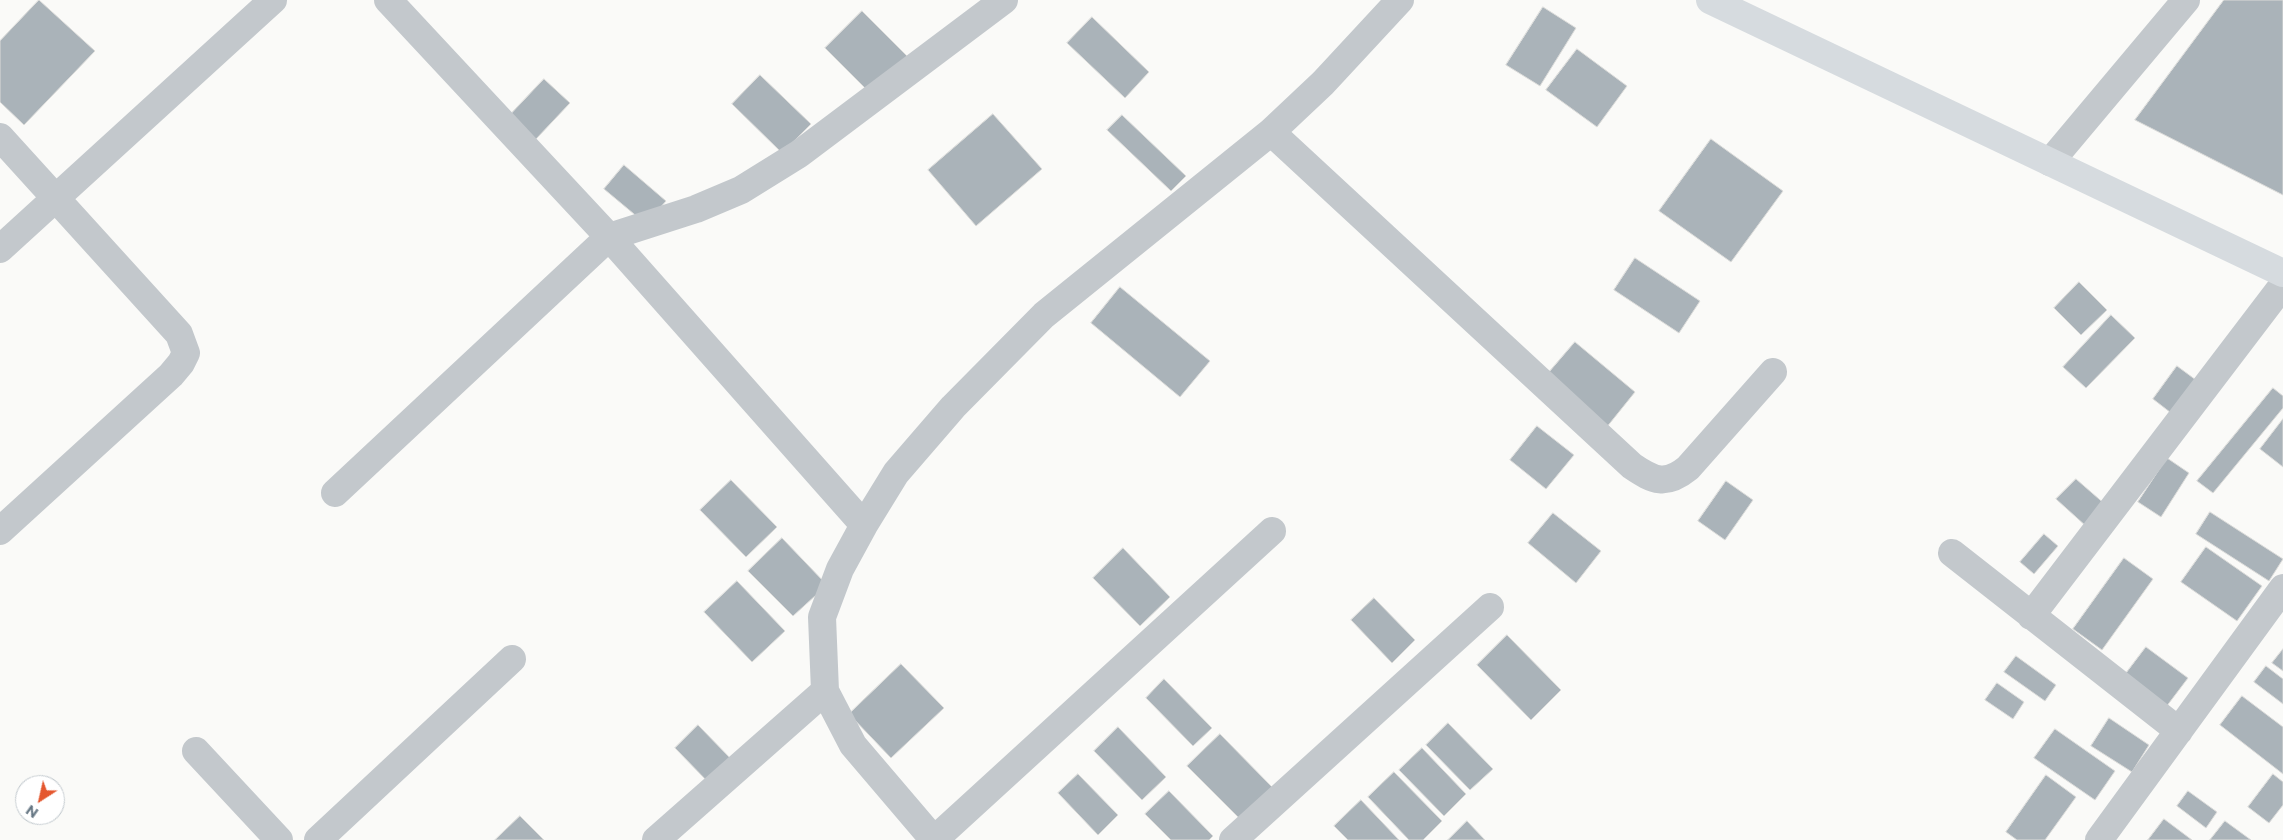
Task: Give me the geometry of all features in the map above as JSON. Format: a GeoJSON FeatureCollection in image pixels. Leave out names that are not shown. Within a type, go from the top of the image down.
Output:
{"type":"FeatureCollection","features":[{"type":"Feature","properties":{"kind":"main road"},"geometry":{"type":"LineString","coordinates":[[1710,0],[2283,273]]}},
{"type":"Feature","properties":{"kind":"street"},"geometry":{"type":"LineString","coordinates":[[0,250],[272,0]]}},
{"type":"Feature","properties":{"kind":"street"},"geometry":{"type":"LineString","coordinates":[[388,0],[609,236],[864,525]]}},
{"type":"Feature","properties":{"kind":"street"},"geometry":{"type":"LineString","coordinates":[[335,493],[609,236],[696,209],[741,190],[799,154],[1004,0]]}},
{"type":"Feature","properties":{"kind":"street"},"geometry":{"type":"LineString","coordinates":[[1272,531],[934,840],[853,745],[825,690],[822,617],[840,569],[896,473],[953,406],[1044,315],[1271,132],[1323,83],[1400,0]]}},
{"type":"Feature","properties":{"kind":"street"},"geometry":{"type":"LineString","coordinates":[[2050,162],[2186,0]]}},
{"type":"Feature","properties":{"kind":"street"},"geometry":{"type":"LineString","coordinates":[[1271,132],[1632,466],[1647,476],[1661,480],[1676,478],[1688,468],[1773,372]]}},
{"type":"Feature","properties":{"kind":"street"},"geometry":{"type":"LineString","coordinates":[[0,137],[179,334],[186,353],[181,364],[172,375],[0,532]]}},
{"type":"Feature","properties":{"kind":"street"},"geometry":{"type":"LineString","coordinates":[[2031,616],[2283,285]]}},
{"type":"Feature","properties":{"kind":"street"},"geometry":{"type":"LineString","coordinates":[[1952,553],[2179,731]]}},
{"type":"Feature","properties":{"kind":"street"},"geometry":{"type":"LineString","coordinates":[[2099,840],[2283,588]]}},
{"type":"Feature","properties":{"kind":"street"},"geometry":{"type":"LineString","coordinates":[[1233,840],[1490,607]]}},
{"type":"Feature","properties":{"kind":"street"},"geometry":{"type":"LineString","coordinates":[[318,840],[512,659]]}},
{"type":"Feature","properties":{"kind":"street"},"geometry":{"type":"LineString","coordinates":[[656,840],[825,690]]}},
{"type":"Feature","properties":{"kind":"street"},"geometry":{"type":"LineString","coordinates":[[196,751],[279,840]]}},
{"type":"Feature","properties":{"kind":"building"},"geometry":{"type":"Polygon","coordinates":[[[39,0],[95,51],[24,125],[0,102],[0,41],[39,0]]]}},
{"type":"Feature","properties":{"kind":"building"},"geometry":{"type":"Polygon","coordinates":[[[2224,0],[2283,0],[2283,195],[2135,120],[2224,0]]]}},
{"type":"Feature","properties":{"kind":"building"},"geometry":{"type":"Polygon","coordinates":[[[1543,7],[1576,28],[1540,86],[1506,65],[1543,7]]]}},
{"type":"Feature","properties":{"kind":"building"},"geometry":{"type":"Polygon","coordinates":[[[862,11],[908,57],[871,94],[825,48],[862,11]]]}},
{"type":"Feature","properties":{"kind":"building"},"geometry":{"type":"Polygon","coordinates":[[[1092,17],[1149,72],[1125,98],[1067,43],[1092,17]]]}},
{"type":"Feature","properties":{"kind":"building"},"geometry":{"type":"Polygon","coordinates":[[[1577,49],[1627,86],[1597,127],[1546,90],[1577,49]]]}},
{"type":"Feature","properties":{"kind":"building"},"geometry":{"type":"Polygon","coordinates":[[[760,75],[811,124],[782,153],[732,104],[760,75]]]}},
{"type":"Feature","properties":{"kind":"building"},"geometry":{"type":"Polygon","coordinates":[[[544,79],[570,103],[536,139],[510,115],[544,79]]]}},
{"type":"Feature","properties":{"kind":"building"},"geometry":{"type":"Polygon","coordinates":[[[993,114],[1042,169],[976,226],[928,170],[993,114]]]}},
{"type":"Feature","properties":{"kind":"building"},"geometry":{"type":"Polygon","coordinates":[[[1122,115],[1186,176],[1171,191],[1107,130],[1122,115]]]}},
{"type":"Feature","properties":{"kind":"building"},"geometry":{"type":"Polygon","coordinates":[[[1711,139],[1783,191],[1731,262],[1659,211],[1711,139]]]}},
{"type":"Feature","properties":{"kind":"building"},"geometry":{"type":"Polygon","coordinates":[[[624,165],[666,201],[646,224],[604,189],[624,165]]]}},
{"type":"Feature","properties":{"kind":"building"},"geometry":{"type":"Polygon","coordinates":[[[1635,258],[1700,301],[1679,333],[1614,290],[1635,258]]]}},
{"type":"Feature","properties":{"kind":"building"},"geometry":{"type":"Polygon","coordinates":[[[2079,282],[2107,310],[2081,335],[2054,308],[2079,282]]]}},
{"type":"Feature","properties":{"kind":"building"},"geometry":{"type":"Polygon","coordinates":[[[1120,287],[1210,361],[1180,397],[1091,323],[1120,287]]]}},
{"type":"Feature","properties":{"kind":"building"},"geometry":{"type":"Polygon","coordinates":[[[2111,315],[2135,338],[2086,388],[2063,367],[2111,315]]]}},
{"type":"Feature","properties":{"kind":"building"},"geometry":{"type":"Polygon","coordinates":[[[1575,342],[1635,392],[1606,428],[1545,377],[1575,342]]]}},
{"type":"Feature","properties":{"kind":"building"},"geometry":{"type":"Polygon","coordinates":[[[2177,366],[2200,383],[2175,416],[2153,399],[2177,366]]]}},
{"type":"Feature","properties":{"kind":"building"},"geometry":{"type":"Polygon","coordinates":[[[2273,388],[2283,396],[2283,408],[2213,493],[2197,481],[2273,388]]]}},
{"type":"Feature","properties":{"kind":"building"},"geometry":{"type":"Polygon","coordinates":[[[2283,419],[2283,467],[2260,449],[2283,419]]]}},
{"type":"Feature","properties":{"kind":"building"},"geometry":{"type":"Polygon","coordinates":[[[1537,426],[1574,455],[1546,489],[1510,460],[1537,426]]]}},
{"type":"Feature","properties":{"kind":"building"},"geometry":{"type":"Polygon","coordinates":[[[2167,458],[2189,473],[2161,517],[2138,502],[2167,458]]]}},
{"type":"Feature","properties":{"kind":"building"},"geometry":{"type":"Polygon","coordinates":[[[2076,479],[2107,506],[2087,527],[2056,499],[2076,479]]]}},
{"type":"Feature","properties":{"kind":"building"},"geometry":{"type":"Polygon","coordinates":[[[731,480],[777,527],[746,557],[700,510],[731,480]]]}},
{"type":"Feature","properties":{"kind":"building"},"geometry":{"type":"Polygon","coordinates":[[[1726,481],[1753,500],[1725,540],[1698,521],[1726,481]]]}},
{"type":"Feature","properties":{"kind":"building"},"geometry":{"type":"Polygon","coordinates":[[[2210,512],[2283,559],[2269,581],[2196,534],[2210,512]]]}},
{"type":"Feature","properties":{"kind":"building"},"geometry":{"type":"Polygon","coordinates":[[[1553,513],[1601,551],[1576,583],[1528,543],[1553,513]]]}},
{"type":"Feature","properties":{"kind":"building"},"geometry":{"type":"Polygon","coordinates":[[[2044,534],[2058,546],[2034,574],[2020,562],[2044,534]]]}},
{"type":"Feature","properties":{"kind":"building"},"geometry":{"type":"Polygon","coordinates":[[[782,538],[827,585],[793,616],[748,571],[782,538]]]}},
{"type":"Feature","properties":{"kind":"building"},"geometry":{"type":"Polygon","coordinates":[[[2206,547],[2262,586],[2237,621],[2181,582],[2206,547]]]}},
{"type":"Feature","properties":{"kind":"building"},"geometry":{"type":"Polygon","coordinates":[[[1123,548],[1170,597],[1140,626],[1093,578],[1123,548]]]}},
{"type":"Feature","properties":{"kind":"building"},"geometry":{"type":"Polygon","coordinates":[[[2124,558],[2153,579],[2102,650],[2073,629],[2124,558]]]}},
{"type":"Feature","properties":{"kind":"building"},"geometry":{"type":"Polygon","coordinates":[[[737,581],[785,631],[752,662],[704,612],[737,581]]]}},
{"type":"Feature","properties":{"kind":"building"},"geometry":{"type":"Polygon","coordinates":[[[1374,598],[1415,640],[1392,663],[1351,620],[1374,598]]]}},
{"type":"Feature","properties":{"kind":"building"},"geometry":{"type":"Polygon","coordinates":[[[1507,635],[1561,690],[1531,720],[1477,665],[1507,635]]]}},
{"type":"Feature","properties":{"kind":"building"},"geometry":{"type":"Polygon","coordinates":[[[2146,647],[2188,678],[2163,711],[2121,680],[2146,647]]]}},
{"type":"Feature","properties":{"kind":"building"},"geometry":{"type":"Polygon","coordinates":[[[2283,649],[2283,671],[2272,663],[2283,649]]]}},
{"type":"Feature","properties":{"kind":"building"},"geometry":{"type":"Polygon","coordinates":[[[2016,656],[2056,685],[2045,701],[2004,672],[2016,656]]]}},
{"type":"Feature","properties":{"kind":"building"},"geometry":{"type":"Polygon","coordinates":[[[901,664],[944,708],[891,758],[849,714],[901,664]]]}},
{"type":"Feature","properties":{"kind":"building"},"geometry":{"type":"Polygon","coordinates":[[[2266,666],[2283,679],[2283,704],[2254,682],[2266,666]]]}},
{"type":"Feature","properties":{"kind":"building"},"geometry":{"type":"Polygon","coordinates":[[[1164,679],[1212,728],[1193,746],[1146,698],[1164,679]]]}},
{"type":"Feature","properties":{"kind":"building"},"geometry":{"type":"Polygon","coordinates":[[[1997,683],[2024,702],[2013,719],[1985,700],[1997,683]]]}},
{"type":"Feature","properties":{"kind":"building"},"geometry":{"type":"Polygon","coordinates":[[[2242,696],[2283,727],[2283,774],[2220,725],[2242,696]]]}},
{"type":"Feature","properties":{"kind":"building"},"geometry":{"type":"Polygon","coordinates":[[[2109,718],[2149,745],[2132,772],[2091,746],[2109,718]]]}},
{"type":"Feature","properties":{"kind":"building"},"geometry":{"type":"Polygon","coordinates":[[[1448,723],[1493,769],[1470,790],[1426,745],[1448,723]]]}},
{"type":"Feature","properties":{"kind":"building"},"geometry":{"type":"Polygon","coordinates":[[[698,725],[733,761],[709,783],[675,748],[698,725]]]}},
{"type":"Feature","properties":{"kind":"building"},"geometry":{"type":"Polygon","coordinates":[[[1118,727],[1166,777],[1142,800],[1094,751],[1118,727]]]}},
{"type":"Feature","properties":{"kind":"building"},"geometry":{"type":"Polygon","coordinates":[[[2055,729],[2115,771],[2095,800],[2034,758],[2055,729]]]}},
{"type":"Feature","properties":{"kind":"building"},"geometry":{"type":"Polygon","coordinates":[[[1220,734],[1272,787],[1240,819],[1187,766],[1220,734]]]}},
{"type":"Feature","properties":{"kind":"building"},"geometry":{"type":"Polygon","coordinates":[[[1422,748],[1466,794],[1444,816],[1399,770],[1422,748]]]}},
{"type":"Feature","properties":{"kind":"building"},"geometry":{"type":"Polygon","coordinates":[[[1394,772],[1442,821],[1423,840],[1409,840],[1368,797],[1394,772]]]}},
{"type":"Feature","properties":{"kind":"building"},"geometry":{"type":"Polygon","coordinates":[[[1078,774],[1118,815],[1098,835],[1058,793],[1078,774]]]}},
{"type":"Feature","properties":{"kind":"building"},"geometry":{"type":"Polygon","coordinates":[[[2273,774],[2283,782],[2283,805],[2269,823],[2248,807],[2273,774]]]}},
{"type":"Feature","properties":{"kind":"building"},"geometry":{"type":"Polygon","coordinates":[[[2046,775],[2076,797],[2045,840],[2017,840],[2006,832],[2046,775]]]}},
{"type":"Feature","properties":{"kind":"building"},"geometry":{"type":"Polygon","coordinates":[[[1169,791],[1213,836],[1209,840],[1171,840],[1145,814],[1169,791]]]}},
{"type":"Feature","properties":{"kind":"building"},"geometry":{"type":"Polygon","coordinates":[[[2188,791],[2217,812],[2206,828],[2177,806],[2188,791]]]}},
{"type":"Feature","properties":{"kind":"building"},"geometry":{"type":"Polygon","coordinates":[[[1361,800],[1399,840],[1348,840],[1334,826],[1361,800]]]}},
{"type":"Feature","properties":{"kind":"building"},"geometry":{"type":"Polygon","coordinates":[[[520,816],[544,840],[495,840],[520,816]]]}},
{"type":"Feature","properties":{"kind":"building"},"geometry":{"type":"Polygon","coordinates":[[[2164,819],[2192,840],[2148,840],[2164,819]]]}},
{"type":"Feature","properties":{"kind":"building"},"geometry":{"type":"Polygon","coordinates":[[[1467,821],[1485,840],[1448,840],[1467,821]]]}},
{"type":"Feature","properties":{"kind":"building"},"geometry":{"type":"Polygon","coordinates":[[[2225,821],[2251,840],[2210,840],[2225,821]]]}}]}
